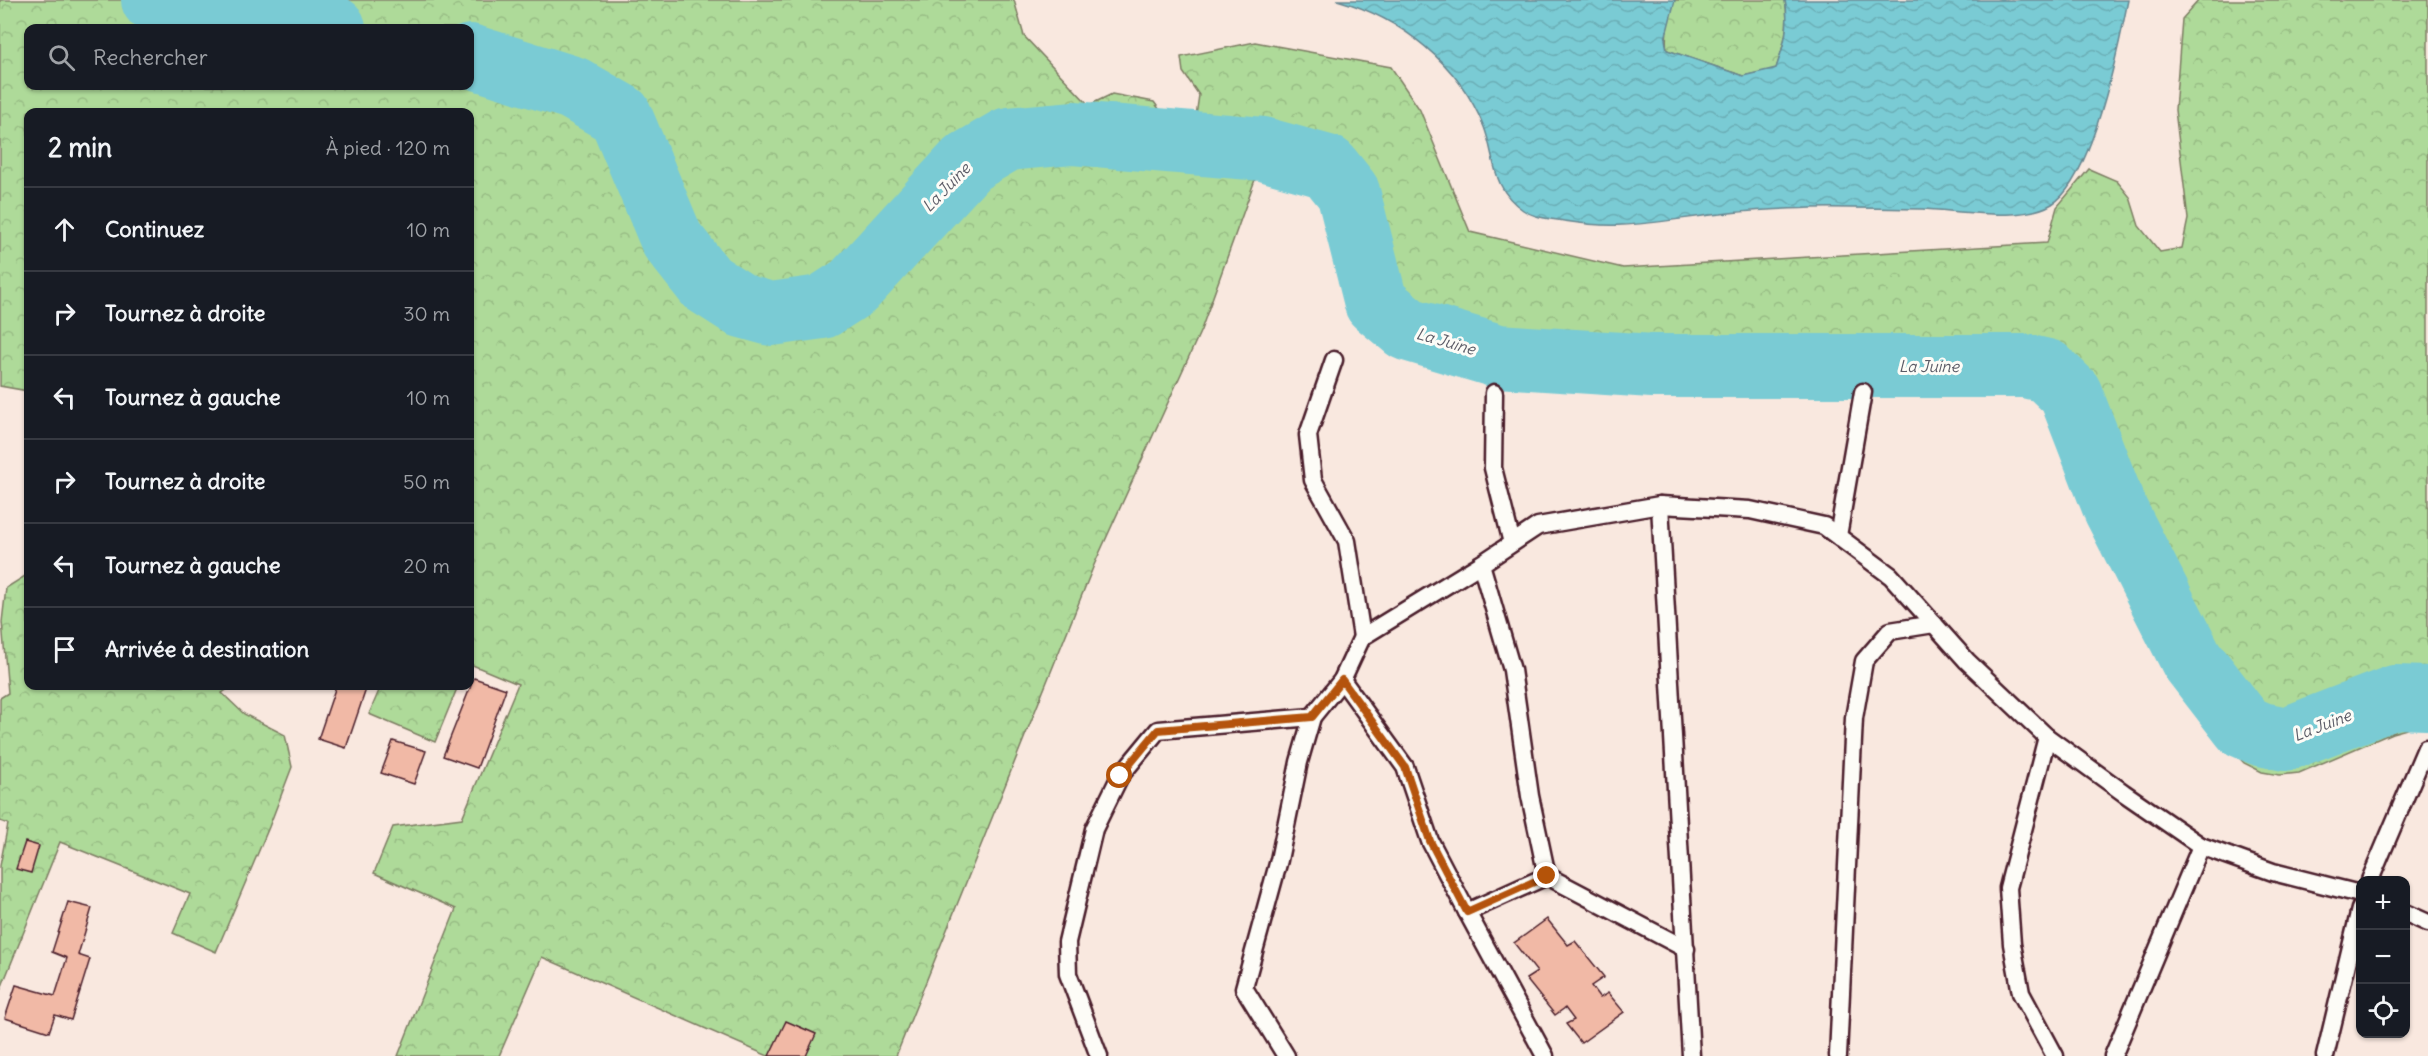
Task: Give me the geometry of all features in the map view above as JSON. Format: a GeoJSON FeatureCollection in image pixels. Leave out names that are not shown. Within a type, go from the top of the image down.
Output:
{"type":"FeatureCollection","features":[{"type":"Feature","properties":{"kind":"lane"},"geometry":{"type":"LineString","coordinates":[[1334,360],[1308,435],[1313,480],[1347,541],[1362,637]]}},
{"type":"Feature","properties":{"kind":"lane"},"geometry":{"type":"LineString","coordinates":[[1838,536],[1863,392]]}},
{"type":"Feature","properties":{"kind":"lane"},"geometry":{"type":"LineString","coordinates":[[1494,393],[1493,468],[1512,543]]}},
{"type":"Feature","properties":{"kind":"lane"},"geometry":{"type":"LineString","coordinates":[[1660,505],[1691,1056]]}},
{"type":"Feature","properties":{"kind":"lane"},"geometry":{"type":"LineString","coordinates":[[1286,1056],[1244,988],[1279,860],[1299,762],[1312,717],[1342,680],[1362,637],[1481,564],[1538,525],[1660,505],[1750,510],[1824,526],[1891,576],[1967,661],[2047,737],[2124,793],[2201,846],[2273,872],[2356,893]]}},
{"type":"Feature","properties":{"kind":"lane"},"geometry":{"type":"LineString","coordinates":[[1481,564],[1512,670],[1530,796],[1547,876]]}},
{"type":"Feature","properties":{"kind":"lane"},"geometry":{"type":"LineString","coordinates":[[1839,1056],[1854,718],[1864,661],[1890,631],[1934,624]]}},
{"type":"Feature","properties":{"kind":"lane"},"geometry":{"type":"LineString","coordinates":[[1342,680],[1405,767],[1430,841],[1545,1056]]}},
{"type":"Feature","properties":{"kind":"lane"},"geometry":{"type":"LineString","coordinates":[[1099,1056],[1068,974],[1067,942],[1094,829],[1120,776],[1158,730],[1312,717]]}},
{"type":"Feature","properties":{"kind":"lane"},"geometry":{"type":"LineString","coordinates":[[2047,737],[2008,888],[2012,944],[2021,993],[2055,1056]]}},
{"type":"Feature","properties":{"kind":"lane"},"geometry":{"type":"LineString","coordinates":[[2372,876],[2426,748]]}},
{"type":"Feature","properties":{"kind":"lane"},"geometry":{"type":"LineString","coordinates":[[2113,1056],[2201,846]]}},
{"type":"Feature","properties":{"kind":"lane"},"geometry":{"type":"LineString","coordinates":[[1547,876],[1686,949]]}},
{"type":"Feature","properties":{"kind":"lane"},"geometry":{"type":"LineString","coordinates":[[1467,912],[1547,876]]}},
{"type":"Feature","properties":{"kind":"lane"},"geometry":{"type":"LineString","coordinates":[[2410,915],[2428,923]]}},
{"type":"Feature","properties":{"kind":"lane"},"geometry":{"type":"LineString","coordinates":[[2325,1056],[2356,929]]}},
{"type":"Feature","properties":{"kind":"green space"},"geometry":{"type":"Polygon","coordinates":[[[0,0],[1014,0],[1024,36],[1089,105],[1112,94],[1154,102],[1171,125],[1195,123],[1199,95],[1183,72],[1181,57],[1255,42],[1391,67],[1420,110],[1470,232],[1623,268],[2047,243],[2057,207],[2089,169],[2117,181],[2130,197],[2139,226],[2160,252],[2182,248],[2188,219],[2175,110],[2182,19],[2199,0],[2428,0],[2428,729],[2414,727],[2392,733],[2299,773],[2280,775],[2262,772],[2244,763],[2219,737],[2166,673],[2103,548],[2055,420],[2046,406],[2031,395],[2014,389],[1654,392],[1653,366],[1481,354],[1410,331],[1377,305],[1348,192],[1328,168],[1266,149],[1201,330],[1094,565],[896,1056],[768,1056],[542,957],[499,1056],[398,1056],[456,909],[374,873],[393,827],[462,818],[518,684],[474,666],[474,108],[24,108],[24,390],[0,386],[0,0]]]}},
{"type":"Feature","properties":{"kind":"green space"},"geometry":{"type":"Polygon","coordinates":[[[1675,0],[1785,0],[1787,18],[1785,35],[1776,69],[1743,76],[1667,50],[1666,37],[1675,0]]]}},
{"type":"Feature","properties":{"kind":"green space"},"geometry":{"type":"Polygon","coordinates":[[[24,577],[24,690],[226,690],[222,693],[244,714],[285,735],[292,767],[216,952],[173,933],[190,894],[60,842],[0,991],[0,866],[8,824],[0,821],[0,698],[8,693],[2,622],[6,588],[24,577]]]}},
{"type":"Feature","properties":{"kind":"green space"},"geometry":{"type":"Polygon","coordinates":[[[379,690],[456,690],[435,742],[369,714],[379,690]]]}},
{"type":"Feature","properties":{"kind":"water"},"geometry":{"type":"Polygon","coordinates":[[[1337,0],[1675,0],[1665,39],[1667,50],[1743,76],[1776,68],[1785,35],[1787,18],[1785,0],[2128,0],[2111,78],[2091,141],[2066,190],[2052,204],[2039,210],[2024,213],[1988,214],[1922,209],[1777,209],[1615,225],[1548,219],[1523,210],[1512,201],[1499,182],[1484,127],[1473,104],[1443,64],[1405,31],[1361,8],[1337,0]]]}},
{"type":"Feature","properties":{"kind":"building"},"geometry":{"type":"Polygon","coordinates":[[[474,678],[506,689],[477,768],[443,756],[469,690],[474,690],[474,678]]]}},
{"type":"Feature","properties":{"kind":"building"},"geometry":{"type":"Polygon","coordinates":[[[335,690],[366,690],[346,748],[318,739],[335,690]]]}},
{"type":"Feature","properties":{"kind":"building"},"geometry":{"type":"Polygon","coordinates":[[[393,741],[426,751],[414,784],[381,773],[393,741]]]}},
{"type":"Feature","properties":{"kind":"building"},"geometry":{"type":"Polygon","coordinates":[[[25,842],[39,846],[31,873],[16,869],[25,842]]]}},
{"type":"Feature","properties":{"kind":"building"},"geometry":{"type":"Polygon","coordinates":[[[68,902],[92,908],[78,955],[90,959],[71,1020],[55,1015],[49,1032],[5,1018],[16,985],[55,996],[67,958],[52,952],[68,902]]]}},
{"type":"Feature","properties":{"kind":"building"},"geometry":{"type":"Polygon","coordinates":[[[1547,919],[1568,945],[1575,941],[1604,977],[1591,986],[1600,998],[1608,993],[1624,1012],[1581,1043],[1566,1024],[1574,1020],[1565,1008],[1555,1015],[1526,979],[1537,972],[1514,943],[1547,919]]]}},
{"type":"Feature","properties":{"kind":"building"},"geometry":{"type":"Polygon","coordinates":[[[786,1021],[816,1034],[806,1056],[769,1056],[786,1021]]]}},
{"type":"Feature","properties":{"kind":"waterway","name":"La Juine"},"geometry":{"type":"LineString","coordinates":[[153,0],[162,4],[305,24]]}},
{"type":"Feature","properties":{"kind":"waterway","name":"La Juine"},"geometry":{"type":"LineString","coordinates":[[474,57],[573,88],[620,115],[672,240],[706,283],[742,306],[771,314],[822,307],[853,287],[967,163],[1008,139],[1073,133],[1263,149],[1328,167],[1348,192],[1376,303],[1407,329],[1498,356],[1653,366],[2025,366],[2047,371],[2070,393],[2115,509],[2192,660],[2243,726],[2261,734],[2286,739],[2395,697],[2428,698]]}},
{"type":"Feature","properties":{"kind":"route"},"geometry":{"type":"LineString","coordinates":[[1120,776],[1158,730],[1312,717],[1342,680],[1405,767],[1430,841],[1467,912],[1547,876]]}}]}
